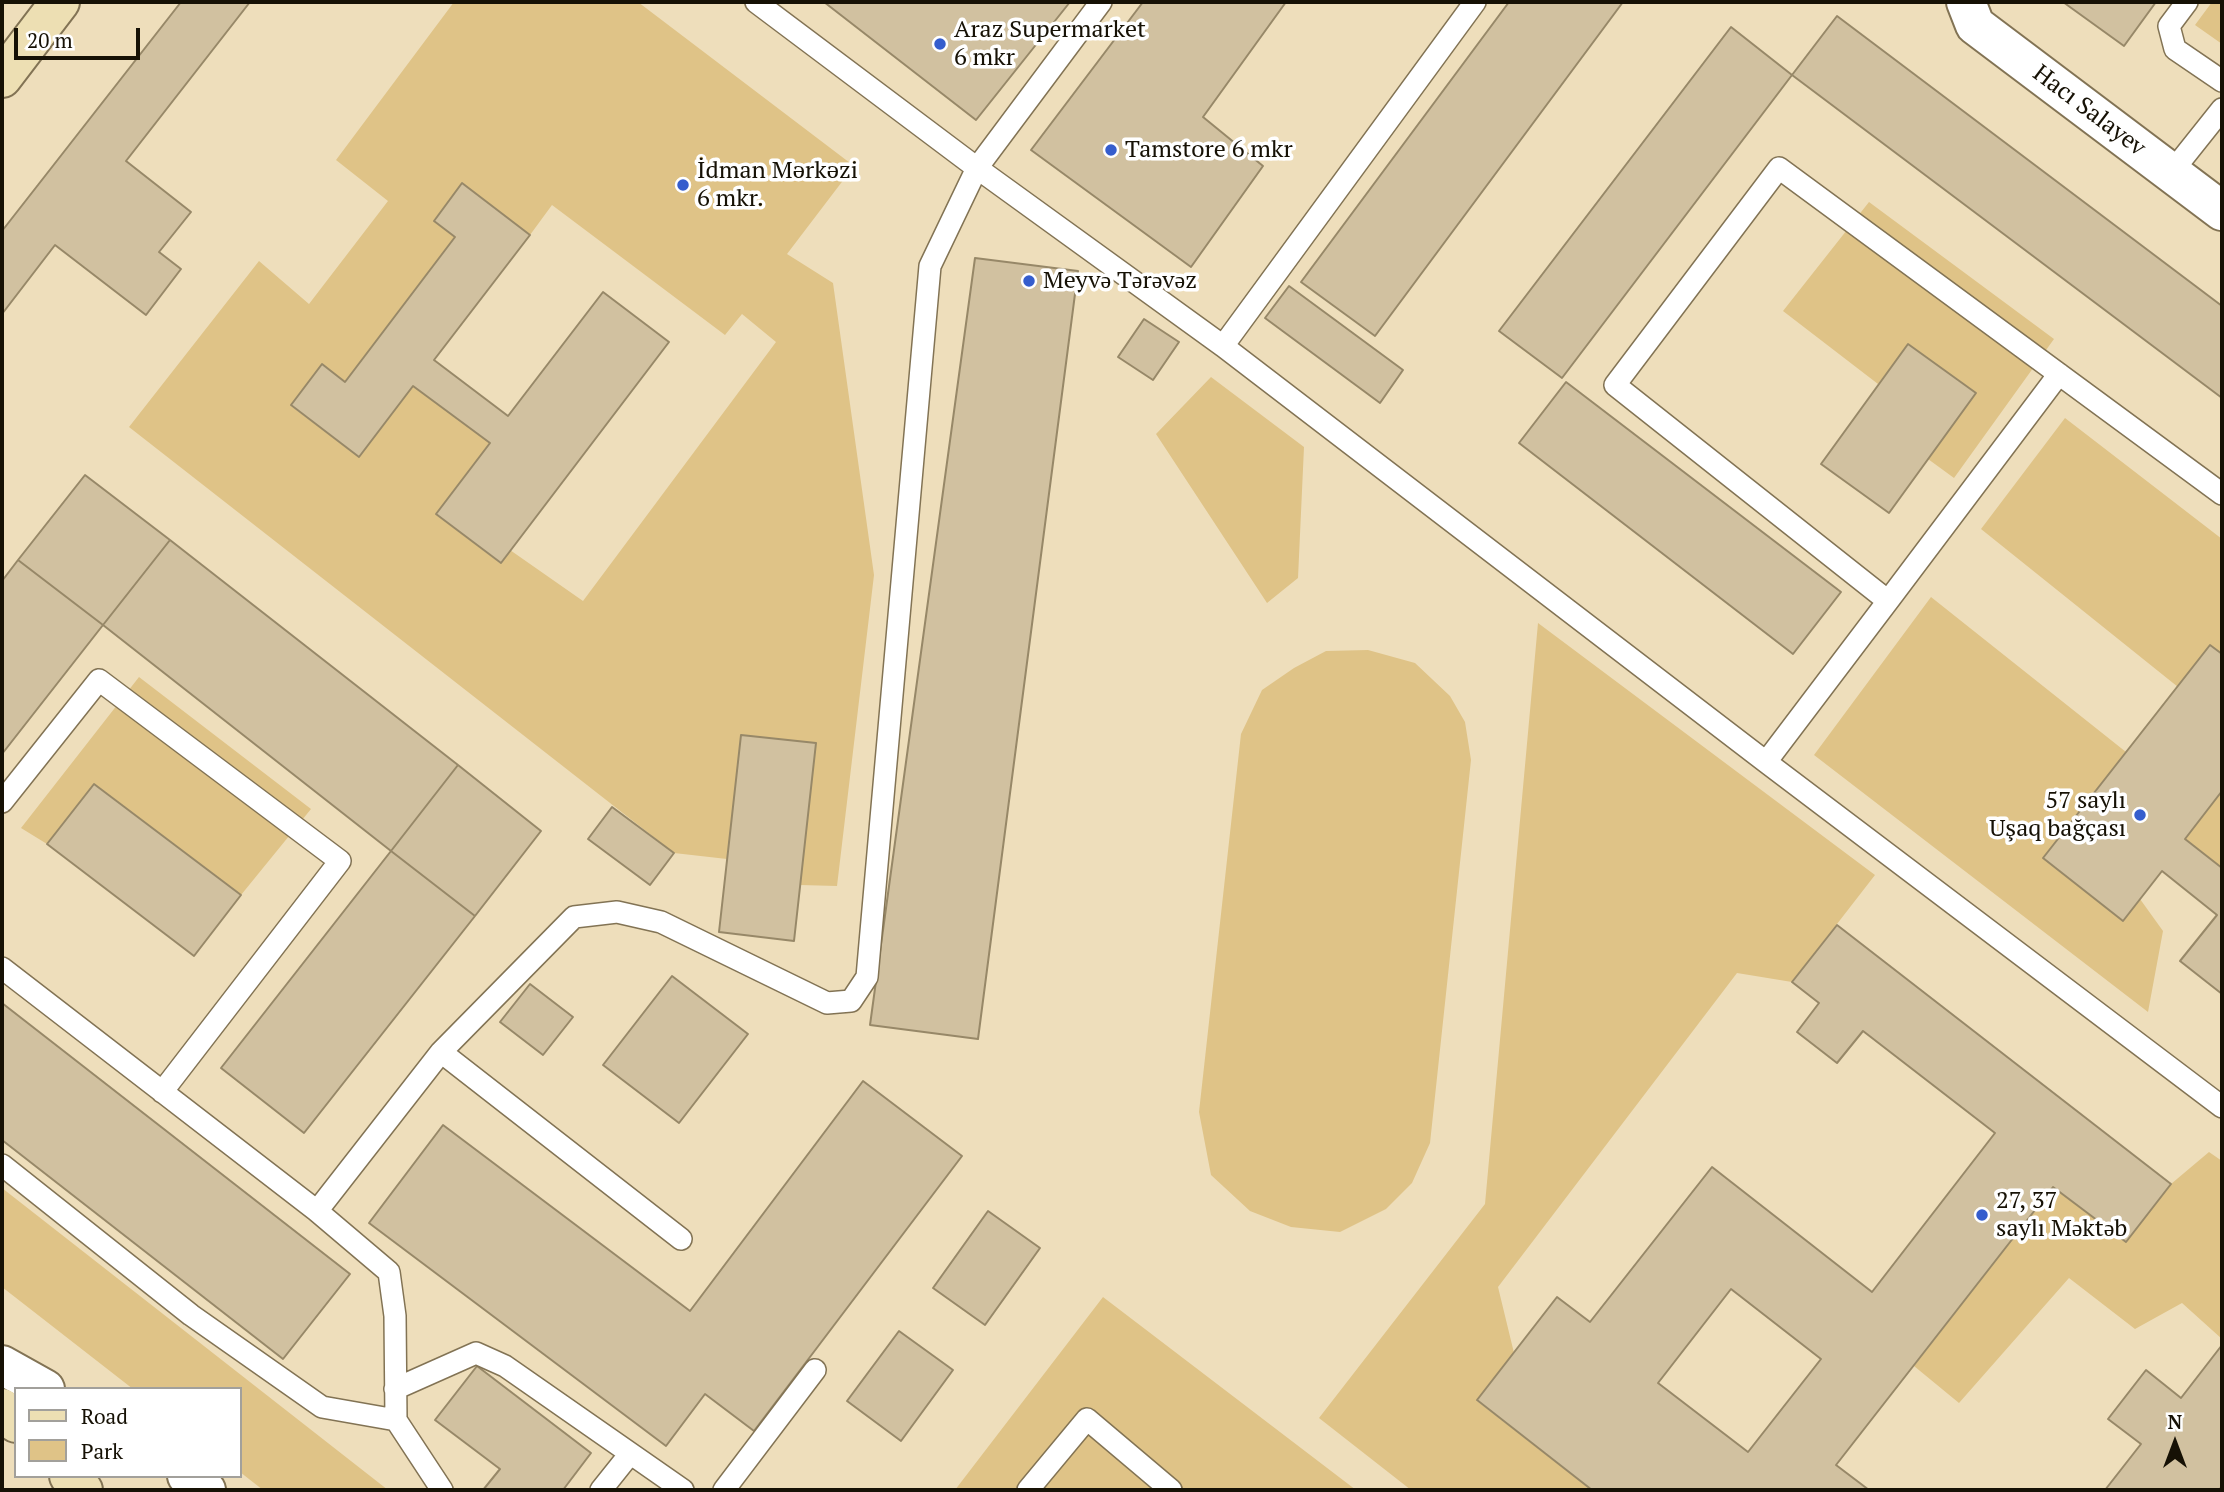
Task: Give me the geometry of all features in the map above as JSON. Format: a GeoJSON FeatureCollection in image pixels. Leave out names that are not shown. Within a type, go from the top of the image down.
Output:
{"type":"FeatureCollection","features":[{"type":"Feature","properties":{"kind":"main road"},"geometry":{"type":"LineString","coordinates":[[2,78],[60,2]]}},
{"type":"Feature","properties":{"kind":"main road"},"geometry":{"type":"LineString","coordinates":[[2,1408],[14,1421]]}},
{"type":"Feature","properties":{"kind":"street","name":"Hacı Salayev"},"geometry":{"type":"LineString","coordinates":[[1966,2],[1975,25],[2222,211]]}},
{"type":"Feature","properties":{"kind":"street"},"geometry":{"type":"LineString","coordinates":[[2,1365],[41,1387]]}},
{"type":"Feature","properties":{"kind":"street"},"geometry":{"type":"LineString","coordinates":[[190,1478],[206,1490]]}},
{"type":"Feature","properties":{"kind":"lane"},"geometry":{"type":"LineString","coordinates":[[756,2],[977,168],[1223,346],[2222,1107]]}},
{"type":"Feature","properties":{"kind":"lane"},"geometry":{"type":"LineString","coordinates":[[317,1212],[441,1052],[574,917],[617,912],[662,922],[827,1003],[851,1001],[867,977],[930,266],[977,168],[1101,2]]}},
{"type":"Feature","properties":{"kind":"lane"},"geometry":{"type":"LineString","coordinates":[[1223,346],[1475,2]]}},
{"type":"Feature","properties":{"kind":"lane"},"geometry":{"type":"LineString","coordinates":[[2186,2],[2169,26],[2175,49],[2222,81]]}},
{"type":"Feature","properties":{"kind":"lane"},"geometry":{"type":"LineString","coordinates":[[2171,173],[2222,109]]}},
{"type":"Feature","properties":{"kind":"lane"},"geometry":{"type":"LineString","coordinates":[[1888,601],[1615,385],[1779,168],[2222,494]]}},
{"type":"Feature","properties":{"kind":"lane"},"geometry":{"type":"LineString","coordinates":[[1766,762],[2059,374]]}},
{"type":"Feature","properties":{"kind":"lane"},"geometry":{"type":"LineString","coordinates":[[2,802],[99,680],[340,861],[162,1092]]}},
{"type":"Feature","properties":{"kind":"lane"},"geometry":{"type":"LineString","coordinates":[[2,968],[317,1212],[389,1272],[395,1316],[396,1420],[442,1490]]}},
{"type":"Feature","properties":{"kind":"lane"},"geometry":{"type":"LineString","coordinates":[[441,1052],[681,1239]]}},
{"type":"Feature","properties":{"kind":"lane"},"geometry":{"type":"LineString","coordinates":[[2,1164],[191,1315],[322,1407],[396,1420]]}},
{"type":"Feature","properties":{"kind":"lane"},"geometry":{"type":"LineString","coordinates":[[395,1389],[476,1353],[505,1366],[629,1455],[683,1490]]}},
{"type":"Feature","properties":{"kind":"lane"},"geometry":{"type":"LineString","coordinates":[[724,1490],[815,1370]]}},
{"type":"Feature","properties":{"kind":"lane"},"geometry":{"type":"LineString","coordinates":[[1028,1490],[1087,1419],[1171,1490]]}},
{"type":"Feature","properties":{"kind":"lane"},"geometry":{"type":"LineString","coordinates":[[601,1490],[629,1455]]}},
{"type":"Feature","properties":{"kind":"green space"},"geometry":{"type":"Polygon","coordinates":[[[454,2],[638,2],[854,166],[787,254],[833,283],[874,575],[837,886],[800,885],[815,743],[741,735],[727,859],[674,853],[129,427],[259,261],[309,304],[388,201],[336,160],[454,2]],[[462,184],[434,220],[455,237],[345,382],[322,364],[291,406],[359,457],[413,386],[490,443],[437,515],[500,563],[510,550],[583,601],[776,342],[742,314],[725,335],[552,205],[530,235],[462,184]]]}},
{"type":"Feature","properties":{"kind":"green space"},"geometry":{"type":"Polygon","coordinates":[[[2212,2],[2222,2],[2222,44],[2195,25],[2212,2]]]}},
{"type":"Feature","properties":{"kind":"green space"},"geometry":{"type":"Polygon","coordinates":[[[1869,202],[2054,339],[1954,478],[1928,459],[1908,345],[1878,384],[1783,311],[1869,202]]]}},
{"type":"Feature","properties":{"kind":"green space"},"geometry":{"type":"Polygon","coordinates":[[[1211,377],[1304,447],[1298,578],[1267,603],[1156,434],[1211,377]]]}},
{"type":"Feature","properties":{"kind":"green space"},"geometry":{"type":"Polygon","coordinates":[[[2065,418],[2222,539],[2222,654],[2210,645],[2178,687],[1981,529],[2065,418]]]}},
{"type":"Feature","properties":{"kind":"green space"},"geometry":{"type":"Polygon","coordinates":[[[1931,597],[2126,752],[2140,899],[2163,931],[2148,1012],[1814,755],[1931,597]]]}},
{"type":"Feature","properties":{"kind":"green space"},"geometry":{"type":"Polygon","coordinates":[[[1538,623],[1875,875],[1792,982],[1737,973],[1498,1287],[1514,1353],[1477,1401],[1592,1490],[1411,1490],[1319,1418],[1485,1204],[1538,623]]]}},
{"type":"Feature","properties":{"kind":"green space"},"geometry":{"type":"Polygon","coordinates":[[[1368,650],[1415,663],[1450,696],[1465,722],[1471,760],[1430,1143],[1412,1183],[1386,1209],[1340,1232],[1291,1227],[1250,1211],[1211,1175],[1199,1112],[1241,734],[1262,690],[1294,668],[1326,651],[1368,650]]]}},
{"type":"Feature","properties":{"kind":"green space"},"geometry":{"type":"Polygon","coordinates":[[[139,677],[311,809],[241,895],[94,784],[47,844],[21,828],[139,677]]]}},
{"type":"Feature","properties":{"kind":"green space"},"geometry":{"type":"Polygon","coordinates":[[[2222,791],[2222,868],[2185,839],[2222,791]]]}},
{"type":"Feature","properties":{"kind":"green space"},"geometry":{"type":"Polygon","coordinates":[[[2209,1152],[2222,1161],[2222,1339],[2182,1303],[2135,1329],[2069,1278],[1959,1403],[1914,1366],[2053,1187],[2126,1242],[2171,1184],[2209,1152]]]}},
{"type":"Feature","properties":{"kind":"green space"},"geometry":{"type":"Polygon","coordinates":[[[2,1188],[388,1490],[263,1490],[242,1474],[242,1387],[130,1387],[2,1287],[2,1188]]]}},
{"type":"Feature","properties":{"kind":"green space"},"geometry":{"type":"Polygon","coordinates":[[[1103,1297],[1356,1490],[955,1490],[1103,1297]]]}},
{"type":"Feature","properties":{"kind":"building"},"geometry":{"type":"Polygon","coordinates":[[[181,2],[250,2],[126,161],[191,212],[159,252],[181,269],[146,315],[55,245],[2,314],[2,231],[181,2]]]}},
{"type":"Feature","properties":{"kind":"building"},"geometry":{"type":"Polygon","coordinates":[[[824,2],[1070,2],[976,120],[824,2]]]}},
{"type":"Feature","properties":{"kind":"building"},"geometry":{"type":"Polygon","coordinates":[[[1143,2],[1286,2],[1203,117],[1263,166],[1191,267],[1031,150],[1143,2]]]}},
{"type":"Feature","properties":{"kind":"building"},"geometry":{"type":"Polygon","coordinates":[[[1509,2],[1623,2],[1375,336],[1301,282],[1509,2]]]}},
{"type":"Feature","properties":{"kind":"building"},"geometry":{"type":"Polygon","coordinates":[[[2063,2],[2156,2],[2124,46],[2063,2]]]}},
{"type":"Feature","properties":{"kind":"building"},"geometry":{"type":"Polygon","coordinates":[[[1837,16],[2222,306],[2222,398],[1792,75],[1837,16]]]}},
{"type":"Feature","properties":{"kind":"building"},"geometry":{"type":"Polygon","coordinates":[[[1731,27],[1792,75],[1562,378],[1499,331],[1731,27]]]}},
{"type":"Feature","properties":{"kind":"building"},"geometry":{"type":"Polygon","coordinates":[[[462,183],[530,235],[434,360],[508,416],[603,292],[669,342],[501,563],[436,514],[490,443],[413,386],[359,457],[291,405],[322,364],[345,382],[455,237],[434,221],[462,183]]]}},
{"type":"Feature","properties":{"kind":"building"},"geometry":{"type":"Polygon","coordinates":[[[975,258],[1078,271],[978,1039],[870,1025],[975,258]]]}},
{"type":"Feature","properties":{"kind":"building"},"geometry":{"type":"Polygon","coordinates":[[[1289,286],[1403,370],[1380,403],[1265,318],[1289,286]]]}},
{"type":"Feature","properties":{"kind":"building"},"geometry":{"type":"Polygon","coordinates":[[[1144,319],[1179,342],[1153,380],[1118,357],[1144,319]]]}},
{"type":"Feature","properties":{"kind":"building"},"geometry":{"type":"Polygon","coordinates":[[[1908,344],[1976,393],[1889,513],[1821,464],[1908,344]]]}},
{"type":"Feature","properties":{"kind":"building"},"geometry":{"type":"Polygon","coordinates":[[[1566,382],[1841,592],[1793,654],[1519,443],[1566,382]]]}},
{"type":"Feature","properties":{"kind":"building"},"geometry":{"type":"Polygon","coordinates":[[[85,475],[170,540],[103,625],[18,560],[85,475]]]}},
{"type":"Feature","properties":{"kind":"building"},"geometry":{"type":"Polygon","coordinates":[[[170,540],[458,765],[391,851],[103,625],[170,540]]]}},
{"type":"Feature","properties":{"kind":"building"},"geometry":{"type":"Polygon","coordinates":[[[18,560],[103,625],[2,754],[2,581],[18,560]]]}},
{"type":"Feature","properties":{"kind":"building","name":"57 saylı Uşaq bağçası"},"geometry":{"type":"Polygon","coordinates":[[[2210,645],[2222,654],[2222,791],[2185,839],[2222,868],[2222,994],[2180,961],[2217,915],[2162,871],[2123,921],[2043,858],[2210,645]]]}},
{"type":"Feature","properties":{"kind":"building"},"geometry":{"type":"Polygon","coordinates":[[[741,735],[816,743],[794,941],[719,932],[741,735]]]}},
{"type":"Feature","properties":{"kind":"building"},"geometry":{"type":"Polygon","coordinates":[[[458,765],[541,831],[475,916],[391,851],[458,765]]]}},
{"type":"Feature","properties":{"kind":"building"},"geometry":{"type":"Polygon","coordinates":[[[94,784],[241,895],[194,956],[47,844],[94,784]]]}},
{"type":"Feature","properties":{"kind":"building"},"geometry":{"type":"Polygon","coordinates":[[[612,807],[674,853],[650,885],[588,839],[612,807]]]}},
{"type":"Feature","properties":{"kind":"building"},"geometry":{"type":"Polygon","coordinates":[[[391,851],[475,916],[304,1133],[221,1068],[391,851]]]}},
{"type":"Feature","properties":{"kind":"building","name":"27, 37 saylı Məktəb"},"geometry":{"type":"Polygon","coordinates":[[[1837,925],[2171,1184],[2126,1242],[2053,1187],[1836,1465],[1869,1490],[1592,1490],[1477,1400],[1557,1297],[1590,1322],[1712,1167],[1872,1292],[1995,1133],[1863,1031],[1837,1063],[1797,1032],[1819,1003],[1792,982],[1837,925]],[[1731,1289],[1658,1383],[1748,1452],[1821,1359],[1731,1289]]]}},
{"type":"Feature","properties":{"kind":"building"},"geometry":{"type":"Polygon","coordinates":[[[672,976],[748,1034],[679,1123],[603,1065],[672,976]]]}},
{"type":"Feature","properties":{"kind":"building"},"geometry":{"type":"Polygon","coordinates":[[[530,984],[573,1017],[543,1055],[500,1022],[530,984]]]}},
{"type":"Feature","properties":{"kind":"building"},"geometry":{"type":"Polygon","coordinates":[[[2,1003],[350,1274],[283,1359],[2,1140],[2,1003]]]}},
{"type":"Feature","properties":{"kind":"building"},"geometry":{"type":"Polygon","coordinates":[[[863,1081],[962,1156],[754,1431],[705,1394],[666,1446],[369,1223],[443,1125],[690,1311],[863,1081]]]}},
{"type":"Feature","properties":{"kind":"building"},"geometry":{"type":"Polygon","coordinates":[[[988,1211],[1040,1248],[985,1325],[933,1288],[988,1211]]]}},
{"type":"Feature","properties":{"kind":"building"},"geometry":{"type":"Polygon","coordinates":[[[899,1331],[953,1370],[901,1441],[847,1401],[899,1331]]]}},
{"type":"Feature","properties":{"kind":"building"},"geometry":{"type":"Polygon","coordinates":[[[2222,1345],[2222,1486],[2219,1490],[2105,1490],[2141,1444],[2108,1419],[2146,1370],[2181,1398],[2222,1345]]]}},
{"type":"Feature","properties":{"kind":"building"},"geometry":{"type":"Polygon","coordinates":[[[477,1366],[591,1453],[563,1490],[483,1490],[500,1469],[435,1420],[477,1366]]]}},
{"type":"Feature","properties":{"kind":"place","name":"Araz Supermarket 6 mkr"},"geometry":{"type":"Point","coordinates":[940,44]}},
{"type":"Feature","properties":{"kind":"place","name":"Tamstore 6 mkr"},"geometry":{"type":"Point","coordinates":[1111,150]}},
{"type":"Feature","properties":{"kind":"place","name":"İdman Mәrkәzi 6 mkr."},"geometry":{"type":"Point","coordinates":[683,185]}},
{"type":"Feature","properties":{"kind":"place","name":"Meyvə Tərəvəz"},"geometry":{"type":"Point","coordinates":[1029,281]}},
{"type":"Feature","properties":{"kind":"place","name":"57 saylı Uşaq bağçası"},"geometry":{"type":"Point","coordinates":[2140,815]}},
{"type":"Feature","properties":{"kind":"place","name":"27, 37 saylı Məktəb"},"geometry":{"type":"Point","coordinates":[1982,1215]}}]}
